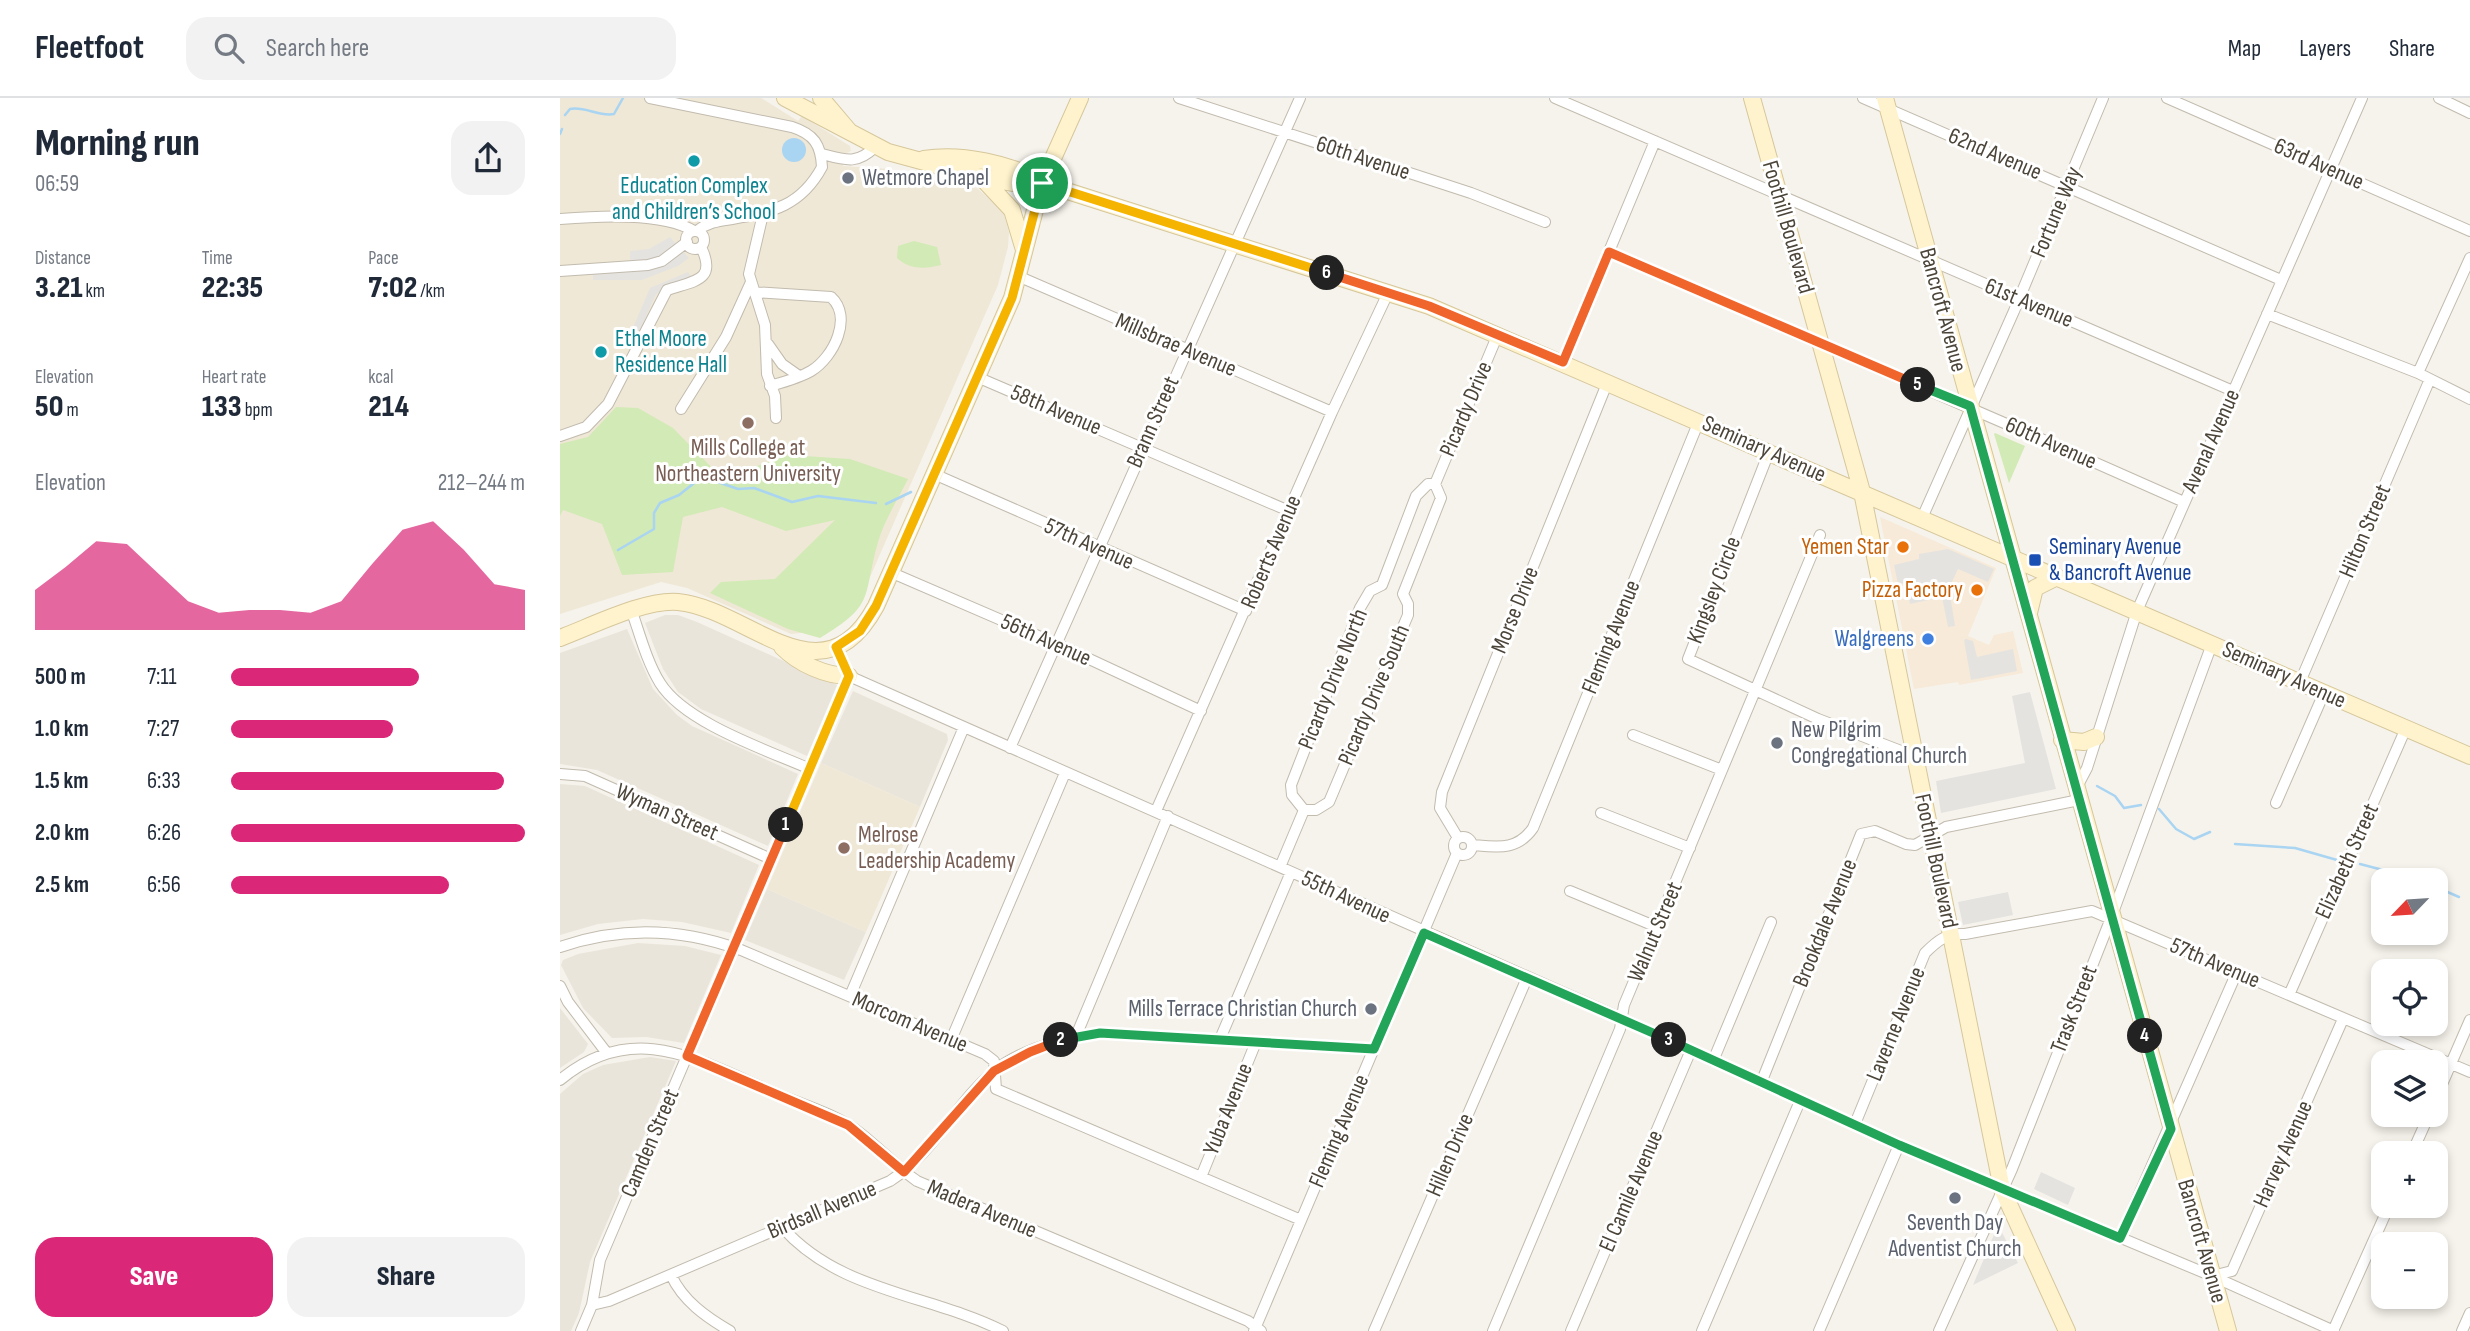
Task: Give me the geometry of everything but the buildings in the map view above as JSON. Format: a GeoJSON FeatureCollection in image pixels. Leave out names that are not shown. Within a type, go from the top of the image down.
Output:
{"type":"FeatureCollection","features":[{"type":"Feature","properties":{"kind":"street"},"geometry":{"type":"LineString","coordinates":[[560,271],[662,261],[687,242],[688,235],[706,223],[763,214],[783,207],[808,190],[822,167],[822,154],[817,142],[807,132],[650,98]]}},
{"type":"Feature","properties":{"kind":"street"},"geometry":{"type":"LineString","coordinates":[[819,98],[827,121]]}},
{"type":"Feature","properties":{"kind":"street"},"geometry":{"type":"LineString","coordinates":[[819,98],[851,133]]}},
{"type":"Feature","properties":{"kind":"street"},"geometry":{"type":"LineString","coordinates":[[560,638],[668,602],[687,604],[778,643],[810,651],[836,647],[849,640],[867,622],[1020,277],[1042,183],[1080,98]]}},
{"type":"Feature","properties":{"kind":"street","name":"60th Avenue"},"geometry":{"type":"LineString","coordinates":[[1179,98],[1471,193],[1545,222]]}},
{"type":"Feature","properties":{"kind":"street","name":"Brann Street"},"geometry":{"type":"LineString","coordinates":[[1010,748],[1300,98]]}},
{"type":"Feature","properties":{"kind":"street","name":"61st Avenue"},"geometry":{"type":"LineString","coordinates":[[1555,98],[1779,192],[1930,262],[2233,391]]}},
{"type":"Feature","properties":{"kind":"street","name":"Foothill Boulevard"},"geometry":{"type":"LineString","coordinates":[[1752,98],[1862,492],[2002,1189],[2067,1331]]}},
{"type":"Feature","properties":{"kind":"street","name":"62nd Avenue"},"geometry":{"type":"LineString","coordinates":[[1863,98],[1886,104],[2281,280]]}},
{"type":"Feature","properties":{"kind":"street","name":"Fortune Way"},"geometry":{"type":"LineString","coordinates":[[1922,518],[2068,185],[2103,98]]}},
{"type":"Feature","properties":{"kind":"street","name":"63rd Avenue"},"geometry":{"type":"LineString","coordinates":[[2167,98],[2470,231]]}},
{"type":"Feature","properties":{"kind":"street","name":"Avenal Avenue"},"geometry":{"type":"LineString","coordinates":[[2077,794],[2137,611],[2362,98]]}},
{"type":"Feature","properties":{"kind":"street"},"geometry":{"type":"LineString","coordinates":[[2439,98],[2470,113]]}},
{"type":"Feature","properties":{"kind":"street"},"geometry":{"type":"LineString","coordinates":[[792,99],[875,147],[924,159],[940,168],[980,177],[1025,185],[1042,183]]}},
{"type":"Feature","properties":{"kind":"street","name":"Bancroft Avenue"},"geometry":{"type":"LineString","coordinates":[[1886,104],[2228,1331]]}},
{"type":"Feature","properties":{"kind":"street"},"geometry":{"type":"LineString","coordinates":[[1563,362],[1656,141]]}},
{"type":"Feature","properties":{"kind":"street"},"geometry":{"type":"LineString","coordinates":[[822,154],[854,161],[865,157],[875,147]]}},
{"type":"Feature","properties":{"kind":"street"},"geometry":{"type":"LineString","coordinates":[[924,159],[955,157],[1028,174],[1042,183]]}},
{"type":"Feature","properties":{"kind":"street"},"geometry":{"type":"LineString","coordinates":[[980,177],[1012,211],[1025,256]]}},
{"type":"Feature","properties":{"kind":"street","name":"Seminary Avenue"},"geometry":{"type":"LineString","coordinates":[[1042,183],[1388,293],[1498,334],[2324,693],[2469,752]]}},
{"type":"Feature","properties":{"kind":"street"},"geometry":{"type":"LineString","coordinates":[[763,214],[750,265],[768,344],[767,374],[775,396],[776,418]]}},
{"type":"Feature","properties":{"kind":"street"},"geometry":{"type":"LineString","coordinates":[[560,219],[588,217],[674,222],[696,231],[705,239],[701,247],[707,265],[700,281],[667,290],[638,352],[608,404],[586,427],[577,433],[560,436]]}},
{"type":"Feature","properties":{"kind":"street"},"geometry":{"type":"LineString","coordinates":[[687,242],[692,248],[701,247]]}},
{"type":"Feature","properties":{"kind":"street","name":"60th Avenue"},"geometry":{"type":"LineString","coordinates":[[1609,252],[1821,345],[1970,406],[2184,502]]}},
{"type":"Feature","properties":{"kind":"street"},"geometry":{"type":"LineString","coordinates":[[2418,373],[2470,258]]}},
{"type":"Feature","properties":{"kind":"street","name":"Millsbrae Avenue"},"geometry":{"type":"LineString","coordinates":[[1020,277],[1332,412]]}},
{"type":"Feature","properties":{"kind":"street"},"geometry":{"type":"LineString","coordinates":[[753,287],[831,298],[839,305],[842,317],[830,353],[817,367],[771,386]]}},
{"type":"Feature","properties":{"kind":"street"},"geometry":{"type":"LineString","coordinates":[[681,409],[726,337],[753,287]]}},
{"type":"Feature","properties":{"kind":"street","name":"Roberts Avenue"},"geometry":{"type":"LineString","coordinates":[[1156,811],[1332,412],[1388,293]]}},
{"type":"Feature","properties":{"kind":"street"},"geometry":{"type":"LineString","coordinates":[[2267,314],[2418,373],[2470,399]]}},
{"type":"Feature","properties":{"kind":"street","name":"Picardy Drive"},"geometry":{"type":"LineString","coordinates":[[1435,484],[1498,334]]}},
{"type":"Feature","properties":{"kind":"street"},"geometry":{"type":"LineString","coordinates":[[768,344],[782,363],[799,376]]}},
{"type":"Feature","properties":{"kind":"street","name":"58th Avenue"},"geometry":{"type":"LineString","coordinates":[[977,377],[1289,510]]}},
{"type":"Feature","properties":{"kind":"street","name":"Hilton Street"},"geometry":{"type":"LineString","coordinates":[[2300,682],[2430,379]]}},
{"type":"Feature","properties":{"kind":"street","name":"Morse Drive"},"geometry":{"type":"LineString","coordinates":[[1458,838],[1440,808],[1442,792],[1608,381]]}},
{"type":"Feature","properties":{"kind":"street","name":"Fleming Avenue"},"geometry":{"type":"LineString","coordinates":[[1472,845],[1506,848],[1527,837],[1533,828],[1699,421]]}},
{"type":"Feature","properties":{"kind":"street","name":"Kingsley Circle"},"geometry":{"type":"LineString","coordinates":[[1756,691],[1688,659],[1769,452]]}},
{"type":"Feature","properties":{"kind":"street"},"geometry":{"type":"LineString","coordinates":[[1825,476],[1840,470],[1852,453]]}},
{"type":"Feature","properties":{"kind":"street","name":"57th Avenue"},"geometry":{"type":"LineString","coordinates":[[934,474],[1097,548],[1246,611]]}},
{"type":"Feature","properties":{"kind":"street","name":"Picardy Drive North"},"geometry":{"type":"LineString","coordinates":[[1304,810],[1292,795],[1291,785],[1360,608],[1370,591],[1382,585],[1416,496],[1428,484],[1435,484]]}},
{"type":"Feature","properties":{"kind":"street","name":"Picardy Drive South"},"geometry":{"type":"LineString","coordinates":[[1304,810],[1316,810],[1329,802],[1408,615],[1408,604],[1403,594],[1441,498],[1435,484]]}},
{"type":"Feature","properties":{"kind":"street"},"geometry":{"type":"LineString","coordinates":[[1403,534],[1424,543]]}},
{"type":"Feature","properties":{"kind":"street","name":"Walnut Street"},"geometry":{"type":"LineString","coordinates":[[1493,1331],[1623,1018],[1624,1005],[1820,535]]}},
{"type":"Feature","properties":{"kind":"street","name":"56th Avenue"},"geometry":{"type":"LineString","coordinates":[[890,572],[1057,643],[1201,710]]}},
{"type":"Feature","properties":{"kind":"street"},"geometry":{"type":"LineString","coordinates":[[2028,619],[2035,588],[2057,577]]}},
{"type":"Feature","properties":{"kind":"street"},"geometry":{"type":"LineString","coordinates":[[1382,585],[1403,594]]}},
{"type":"Feature","properties":{"kind":"street"},"geometry":{"type":"LineString","coordinates":[[632,612],[655,674],[673,699],[697,717],[810,769]]}},
{"type":"Feature","properties":{"kind":"street"},"geometry":{"type":"LineString","coordinates":[[778,643],[799,661],[832,675],[849,676],[836,647]]}},
{"type":"Feature","properties":{"kind":"street","name":"Trask Street"},"geometry":{"type":"LineString","coordinates":[[1939,1331],[2002,1189],[2111,918],[2212,644]]}},
{"type":"Feature","properties":{"kind":"street","name":"Camden Street"},"geometry":{"type":"LineString","coordinates":[[592,1305],[600,1260],[849,676]]}},
{"type":"Feature","properties":{"kind":"street","name":"55th Avenue"},"geometry":{"type":"LineString","coordinates":[[849,676],[1168,816],[1424,933],[1623,1018],[1899,1145],[2213,1276],[2334,1331]]}},
{"type":"Feature","properties":{"kind":"street"},"geometry":{"type":"LineString","coordinates":[[1756,691],[1914,757]]}},
{"type":"Feature","properties":{"kind":"street"},"geometry":{"type":"LineString","coordinates":[[2276,803],[2324,693]]}},
{"type":"Feature","properties":{"kind":"street"},"geometry":{"type":"LineString","coordinates":[[850,996],[964,727]]}},
{"type":"Feature","properties":{"kind":"street","name":"Elizabeth Street"},"geometry":{"type":"LineString","coordinates":[[2289,995],[2406,728]]}},
{"type":"Feature","properties":{"kind":"street"},"geometry":{"type":"LineString","coordinates":[[1633,735],[1722,770]]}},
{"type":"Feature","properties":{"kind":"street"},"geometry":{"type":"LineString","coordinates":[[2062,740],[2084,742],[2096,737]]}},
{"type":"Feature","properties":{"kind":"street"},"geometry":{"type":"LineString","coordinates":[[951,1040],[1065,773]]}},
{"type":"Feature","properties":{"kind":"street","name":"Wyman Street"},"geometry":{"type":"LineString","coordinates":[[560,774],[585,776],[771,859]]}},
{"type":"Feature","properties":{"kind":"street"},"geometry":{"type":"LineString","coordinates":[[1930,835],[1946,827],[2077,794]]}},
{"type":"Feature","properties":{"kind":"street"},"geometry":{"type":"LineString","coordinates":[[1280,867],[1304,810]]}},
{"type":"Feature","properties":{"kind":"street"},"geometry":{"type":"LineString","coordinates":[[1601,813],[1690,848]]}},
{"type":"Feature","properties":{"kind":"street"},"geometry":{"type":"LineString","coordinates":[[1076,1036],[1168,816]]}},
{"type":"Feature","properties":{"kind":"street","name":"Brookdale Avenue"},"geometry":{"type":"LineString","coordinates":[[1761,1083],[1861,834],[1875,831],[1914,845],[1930,835]]}},
{"type":"Feature","properties":{"kind":"street"},"geometry":{"type":"LineString","coordinates":[[1466,837],[1472,845],[1469,853],[1457,853],[1454,844],[1458,838],[1466,837]]}},
{"type":"Feature","properties":{"kind":"street","name":"Fleming Avenue"},"geometry":{"type":"LineString","coordinates":[[1257,1330],[1457,853]]}},
{"type":"Feature","properties":{"kind":"street","name":"Yuba Avenue"},"geometry":{"type":"LineString","coordinates":[[1220,1039],[1291,872]]}},
{"type":"Feature","properties":{"kind":"street"},"geometry":{"type":"LineString","coordinates":[[1570,891],[1657,928]]}},
{"type":"Feature","properties":{"kind":"street","name":"57th Avenue"},"geometry":{"type":"LineString","coordinates":[[1951,933],[1965,934],[2092,911],[2470,1072]]}},
{"type":"Feature","properties":{"kind":"street"},"geometry":{"type":"LineString","coordinates":[[1713,1060],[1771,922]]}},
{"type":"Feature","properties":{"kind":"street","name":"Morcom Avenue"},"geometry":{"type":"LineString","coordinates":[[560,947],[608,934],[636,932],[675,932],[734,947],[985,1054],[993,1061],[996,1089],[1301,1220]]}},
{"type":"Feature","properties":{"kind":"street","name":"Laverne Avenue"},"geometry":{"type":"LineString","coordinates":[[1855,1125],[1925,953],[1951,933]]}},
{"type":"Feature","properties":{"kind":"street"},"geometry":{"type":"LineString","coordinates":[[2120,1238],[2171,1129],[2178,1104],[2237,972]]}},
{"type":"Feature","properties":{"kind":"street","name":"Hillen Drive"},"geometry":{"type":"LineString","coordinates":[[1374,1331],[1527,978]]}},
{"type":"Feature","properties":{"kind":"street"},"geometry":{"type":"LineString","coordinates":[[560,986],[568,1002],[606,1052]]}},
{"type":"Feature","properties":{"kind":"street","name":"Harvey Avenue"},"geometry":{"type":"LineString","coordinates":[[2213,1276],[2232,1271],[2343,1019]]}},
{"type":"Feature","properties":{"kind":"street"},"geometry":{"type":"LineString","coordinates":[[2448,1070],[2470,1020]]}},
{"type":"Feature","properties":{"kind":"street","name":"Birdsall Avenue"},"geometry":{"type":"LineString","coordinates":[[592,1305],[609,1301],[671,1275],[904,1172],[994,1071],[1030,1052],[1076,1036],[1100,1033],[1374,1049]]}},
{"type":"Feature","properties":{"kind":"street","name":"Yuba Avenue"},"geometry":{"type":"LineString","coordinates":[[1201,1177],[1256,1042]]}},
{"type":"Feature","properties":{"kind":"street","name":"Madera Avenue"},"geometry":{"type":"LineString","coordinates":[[560,1080],[606,1052],[645,1047],[687,1056],[848,1125],[918,1181],[1257,1330]]}},
{"type":"Feature","properties":{"kind":"street","name":"El Camile Avenue"},"geometry":{"type":"LineString","coordinates":[[1571,1331],[1691,1050]]}},
{"type":"Feature","properties":{"kind":"street"},"geometry":{"type":"LineString","coordinates":[[1702,1331],[1800,1101]]}},
{"type":"Feature","properties":{"kind":"street"},"geometry":{"type":"LineString","coordinates":[[1819,1331],[1899,1145]]}},
{"type":"Feature","properties":{"kind":"street"},"geometry":{"type":"LineString","coordinates":[[2334,1331],[2384,1218]]}},
{"type":"Feature","properties":{"kind":"street"},"geometry":{"type":"LineString","coordinates":[[782,1227],[810,1254],[851,1278],[954,1309],[1003,1331]]}},
{"type":"Feature","properties":{"kind":"street"},"geometry":{"type":"LineString","coordinates":[[671,1275],[677,1288],[693,1305],[730,1331]]}},
{"type":"Feature","properties":{"kind":"street"},"geometry":{"type":"LineString","coordinates":[[581,1331],[592,1305]]}},
{"type":"Feature","properties":{"kind":"street"},"geometry":{"type":"LineString","coordinates":[[2462,1331],[2470,1313]]}},
{"type":"Feature","properties":{"kind":"shaded area","name":"Mills College at Northeastern University"},"geometry":{"type":"Polygon","coordinates":[[[560,98],[761,98],[798,121],[802,116],[850,146],[851,151],[844,154],[843,166],[890,169],[895,173],[977,188],[1003,211],[1009,232],[1008,247],[998,285],[867,584],[820,631],[791,634],[687,588],[661,582],[560,614],[560,98]]]}},
{"type":"Feature","properties":{"kind":"shaded area"},"geometry":{"type":"Polygon","coordinates":[[[670,237],[689,258],[678,266],[642,280],[593,280],[593,273],[630,271],[630,251],[649,249],[670,237]]]}},
{"type":"Feature","properties":{"kind":"shaded area"},"geometry":{"type":"Polygon","coordinates":[[[688,272],[693,279],[660,291],[655,296],[633,347],[626,344],[650,288],[688,272]]]}},
{"type":"Feature","properties":{"kind":"shaded area"},"geometry":{"type":"Polygon","coordinates":[[[1880,517],[1996,568],[1968,636],[1989,645],[1994,635],[2013,631],[2023,673],[1959,685],[1958,682],[1914,689],[1880,517]]]}},
{"type":"Feature","properties":{"kind":"shaded area"},"geometry":{"type":"Polygon","coordinates":[[[1948,549],[1994,569],[1988,582],[1958,569],[1949,588],[1955,626],[1948,627],[1942,597],[1910,604],[1906,583],[1898,584],[1894,565],[1919,559],[1919,554],[1948,549]]]}},
{"type":"Feature","properties":{"kind":"shaded area"},"geometry":{"type":"Polygon","coordinates":[[[665,615],[678,615],[697,622],[837,685],[807,756],[701,709],[678,692],[663,669],[645,623],[665,615]]]}},
{"type":"Feature","properties":{"kind":"shaded area"},"geometry":{"type":"Polygon","coordinates":[[[627,629],[653,689],[677,715],[692,726],[798,774],[768,846],[597,770],[560,764],[560,653],[627,629]]]}},
{"type":"Feature","properties":{"kind":"shaded area"},"geometry":{"type":"Polygon","coordinates":[[[1964,640],[1973,641],[1977,657],[2013,649],[2017,671],[1971,680],[1964,640]]]}},
{"type":"Feature","properties":{"kind":"shaded area"},"geometry":{"type":"Polygon","coordinates":[[[853,691],[947,734],[948,740],[920,807],[821,763],[853,691]]]}},
{"type":"Feature","properties":{"kind":"shaded area"},"geometry":{"type":"Polygon","coordinates":[[[2030,692],[2056,789],[1941,813],[1936,781],[2025,763],[2012,696],[2030,692]]]}},
{"type":"Feature","properties":{"kind":"shaded area","name":"Melrose Leadership Academy"},"geometry":{"type":"Polygon","coordinates":[[[821,763],[920,807],[866,932],[767,889],[821,763]]]}},
{"type":"Feature","properties":{"kind":"shaded area"},"geometry":{"type":"Polygon","coordinates":[[[560,784],[585,786],[759,865],[731,933],[682,922],[643,919],[598,924],[560,935],[560,784]]]}},
{"type":"Feature","properties":{"kind":"shaded area"},"geometry":{"type":"Polygon","coordinates":[[[767,889],[866,932],[844,980],[745,940],[767,889]]]}},
{"type":"Feature","properties":{"kind":"shaded area"},"geometry":{"type":"Polygon","coordinates":[[[2008,892],[2013,915],[1963,925],[1958,902],[2008,892]]]}},
{"type":"Feature","properties":{"kind":"shaded area"},"geometry":{"type":"Polygon","coordinates":[[[638,943],[685,946],[721,955],[684,1043],[646,1037],[612,1038],[583,1008],[561,965],[563,960],[578,954],[638,943]]]}},
{"type":"Feature","properties":{"kind":"shaded area"},"geometry":{"type":"Polygon","coordinates":[[[560,1008],[588,1044],[584,1052],[560,1068],[560,1008]]]}},
{"type":"Feature","properties":{"kind":"shaded area"},"geometry":{"type":"Polygon","coordinates":[[[650,1057],[676,1061],[590,1262],[579,1313],[571,1331],[560,1331],[560,1094],[583,1074],[603,1065],[650,1057]]]}},
{"type":"Feature","properties":{"kind":"shaded area"},"geometry":{"type":"Polygon","coordinates":[[[2041,1172],[2075,1188],[2068,1205],[2034,1189],[2041,1172]]]}},
{"type":"Feature","properties":{"kind":"shaded area"},"geometry":{"type":"Polygon","coordinates":[[[1998,1225],[2018,1263],[1973,1285],[1998,1225]]]}},
{"type":"Feature","properties":{"kind":"green space"},"geometry":{"type":"Polygon","coordinates":[[[914,241],[937,247],[941,265],[918,268],[897,258],[898,246],[914,241]]]}},
{"type":"Feature","properties":{"kind":"green space"},"geometry":{"type":"Polygon","coordinates":[[[616,407],[638,408],[673,428],[722,478],[789,455],[850,459],[908,479],[887,518],[864,599],[859,608],[820,638],[788,629],[710,593],[721,582],[775,579],[835,520],[786,531],[722,507],[683,517],[673,572],[622,575],[602,524],[563,510],[560,516],[560,444],[588,437],[616,407]]]}},
{"type":"Feature","properties":{"kind":"green space"},"geometry":{"type":"Polygon","coordinates":[[[1994,434],[2025,446],[2009,483],[1994,434]]]}},
{"type":"Feature","properties":{"kind":"water"},"geometry":{"type":"Polygon","coordinates":[[[794,138],[803,141],[806,150],[803,159],[794,162],[785,159],[782,150],[785,141],[794,138]]]}},
{"type":"Feature","properties":{"kind":"waterway"},"geometry":{"type":"LineString","coordinates":[[565,115],[570,109],[576,108],[614,114],[623,98]]}},
{"type":"Feature","properties":{"kind":"waterway"},"geometry":{"type":"LineString","coordinates":[[560,134],[562,129]]}},
{"type":"Feature","properties":{"kind":"waterway"},"geometry":{"type":"LineString","coordinates":[[618,550],[654,529],[654,513],[660,503],[679,495],[698,480],[709,479],[738,489],[754,488],[792,502],[818,496],[876,503]]}},
{"type":"Feature","properties":{"kind":"waterway"},"geometry":{"type":"LineString","coordinates":[[886,504],[911,492]]}},
{"type":"Feature","properties":{"kind":"waterway"},"geometry":{"type":"LineString","coordinates":[[2097,786],[2115,796],[2124,808],[2141,805]]}},
{"type":"Feature","properties":{"kind":"waterway"},"geometry":{"type":"LineString","coordinates":[[2159,809],[2176,829],[2194,839],[2210,832]]}},
{"type":"Feature","properties":{"kind":"waterway"},"geometry":{"type":"LineString","coordinates":[[2235,844],[2295,848],[2337,860]]}},
{"type":"Feature","properties":{"kind":"waterway"},"geometry":{"type":"LineString","coordinates":[[2360,864],[2375,868]]}},
{"type":"Feature","properties":{"kind":"waterway"},"geometry":{"type":"LineString","coordinates":[[2448,892],[2459,897]]}},
{"type":"Feature","properties":{"kind":"place","name":"Education Complex and Children’s School"},"geometry":{"type":"Point","coordinates":[694,161]}},
{"type":"Feature","properties":{"kind":"place","name":"Wetmore Chapel"},"geometry":{"type":"Point","coordinates":[848,178]}},
{"type":"Feature","properties":{"kind":"place","name":"Ethel Moore Residence Hall"},"geometry":{"type":"Point","coordinates":[601,352]}},
{"type":"Feature","properties":{"kind":"place","name":"Mills College at Northeastern University"},"geometry":{"type":"Point","coordinates":[748,423]}},
{"type":"Feature","properties":{"kind":"place","name":"Yemen Star"},"geometry":{"type":"Point","coordinates":[1903,547]}},
{"type":"Feature","properties":{"kind":"place","name":"Seminary Avenue & Bancroft Avenue"},"geometry":{"type":"Point","coordinates":[2035,560]}},
{"type":"Feature","properties":{"kind":"place","name":"Pizza Factory"},"geometry":{"type":"Point","coordinates":[1977,590]}},
{"type":"Feature","properties":{"kind":"place","name":"Walgreens"},"geometry":{"type":"Point","coordinates":[1928,639]}},
{"type":"Feature","properties":{"kind":"place","name":"New Pilgrim Congregational Church"},"geometry":{"type":"Point","coordinates":[1777,743]}},
{"type":"Feature","properties":{"kind":"place","name":"Melrose Leadership Academy"},"geometry":{"type":"Point","coordinates":[844,848]}},
{"type":"Feature","properties":{"kind":"place","name":"Mills Terrace Christian Church"},"geometry":{"type":"Point","coordinates":[1371,1009]}},
{"type":"Feature","properties":{"kind":"place","name":"Seventh Day Adventist Church"},"geometry":{"type":"Point","coordinates":[1955,1198]}},
{"type":"Feature","properties":{"kind":"route"},"geometry":{"type":"LineString","coordinates":[[1042,183],[1429,306],[1563,362],[1609,252],[1835,351],[1970,406],[2171,1129],[2158,1151],[2120,1238],[1899,1145],[1623,1018],[1424,933],[1374,1049],[1100,1033],[1076,1036],[1030,1052],[994,1071],[915,1163],[904,1172],[848,1125],[687,1056],[849,676],[836,647],[860,631],[876,606],[1000,327],[1023,267],[1042,183]]}}]}
